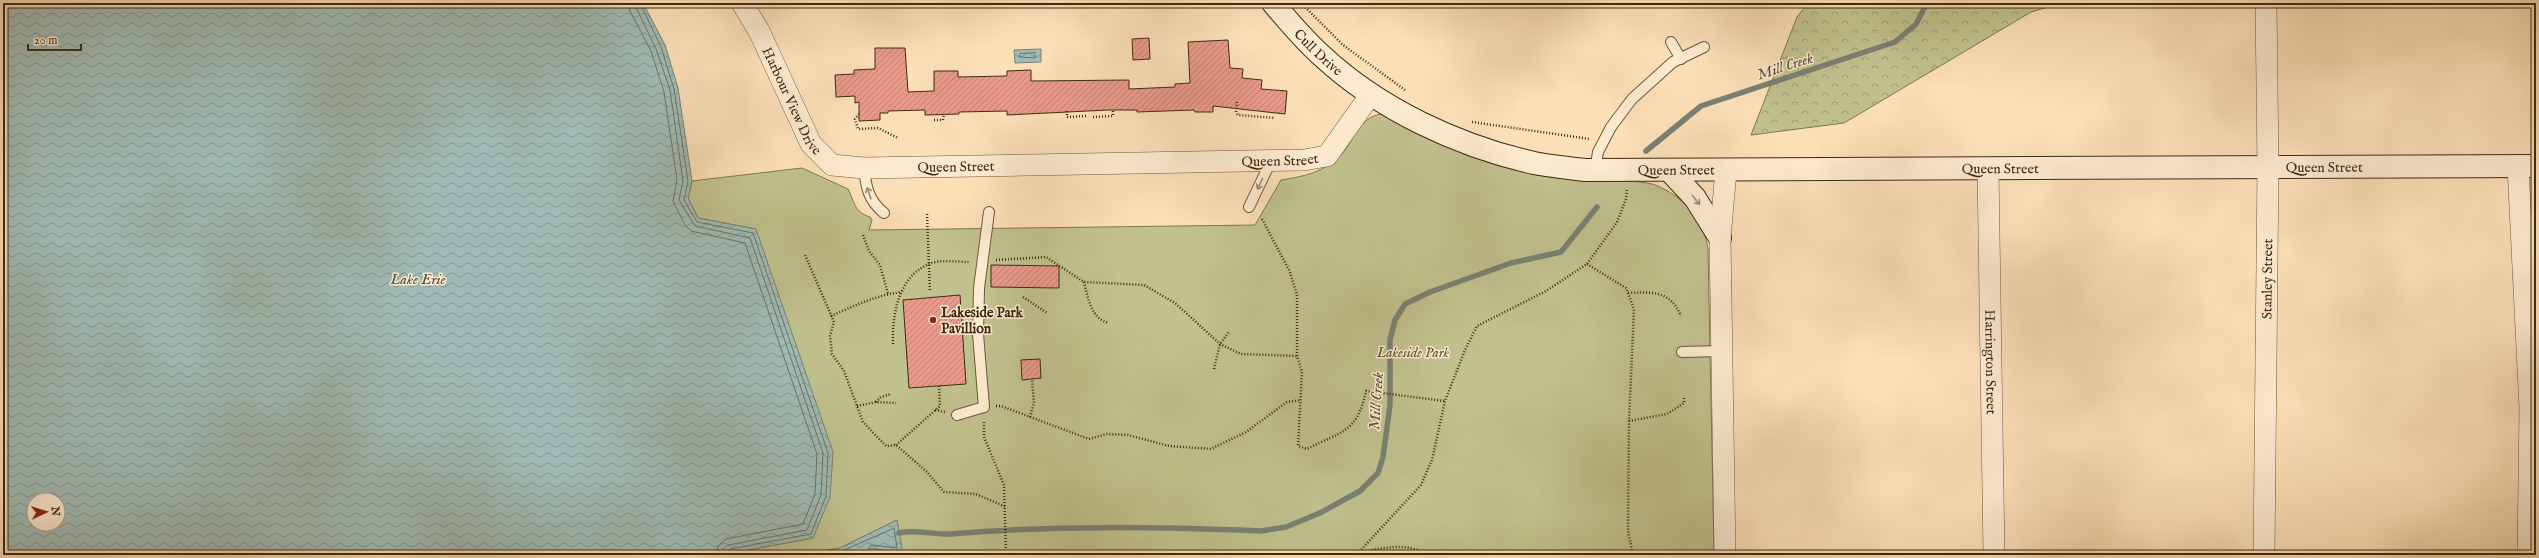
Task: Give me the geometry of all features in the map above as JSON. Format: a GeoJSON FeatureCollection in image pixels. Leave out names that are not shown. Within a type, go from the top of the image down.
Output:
{"type":"FeatureCollection","features":[{"type":"Feature","properties":{"kind":"street","name":"Harbour View Drive"},"geometry":{"type":"LineString","coordinates":[[742,3],[759,31],[811,144],[832,166],[864,168]]}},
{"type":"Feature","properties":{"kind":"street","name":"Cull Drive"},"geometry":{"type":"LineString","coordinates":[[1272,3],[1322,56],[1371,94]]}},
{"type":"Feature","properties":{"kind":"street","name":"Stanley Street"},"geometry":{"type":"LineString","coordinates":[[2264,555],[2268,167],[2266,3]]}},
{"type":"Feature","properties":{"kind":"street","name":"Queen Street"},"geometry":{"type":"LineString","coordinates":[[864,168],[1304,160],[1327,156],[1371,94],[1423,123],[1482,148],[1534,163],[1595,171],[2527,166]]}},
{"type":"Feature","properties":{"kind":"street"},"geometry":{"type":"LineString","coordinates":[[2527,166],[2530,408],[2528,555]]}},
{"type":"Feature","properties":{"kind":"street","name":"Harrington Street"},"geometry":{"type":"LineString","coordinates":[[1988,169],[1994,555]]}},
{"type":"Feature","properties":{"kind":"street"},"geometry":{"type":"LineString","coordinates":[[1670,171],[1695,198],[1720,238]]}},
{"type":"Feature","properties":{"kind":"street"},"geometry":{"type":"LineString","coordinates":[[1725,555],[1720,238],[1726,171]]}},
{"type":"Feature","properties":{"kind":"lane"},"geometry":{"type":"LineString","coordinates":[[1671,42],[1681,59]]}},
{"type":"Feature","properties":{"kind":"lane"},"geometry":{"type":"LineString","coordinates":[[1595,171],[1598,152],[1611,127],[1632,99],[1673,62],[1704,47]]}},
{"type":"Feature","properties":{"kind":"lane"},"geometry":{"type":"LineString","coordinates":[[1249,207],[1271,161]]}},
{"type":"Feature","properties":{"kind":"lane"},"geometry":{"type":"LineString","coordinates":[[864,168],[869,197],[873,204],[884,213]]}},
{"type":"Feature","properties":{"kind":"lane"},"geometry":{"type":"LineString","coordinates":[[957,415],[984,408],[978,334],[982,261],[989,212]]}},
{"type":"Feature","properties":{"kind":"lane"},"geometry":{"type":"LineString","coordinates":[[1682,352],[1722,351]]}},
{"type":"Feature","properties":{"kind":"path"},"geometry":{"type":"LineString","coordinates":[[1301,3],[1342,45],[1412,95]]}},
{"type":"Feature","properties":{"kind":"path"},"geometry":{"type":"LineString","coordinates":[[1237,102],[1236,112],[1238,115],[1275,118]]}},
{"type":"Feature","properties":{"kind":"path"},"geometry":{"type":"LineString","coordinates":[[1093,117],[1113,116],[1113,110]]}},
{"type":"Feature","properties":{"kind":"path"},"geometry":{"type":"LineString","coordinates":[[1067,111],[1067,117],[1086,116]]}},
{"type":"Feature","properties":{"kind":"path"},"geometry":{"type":"LineString","coordinates":[[859,114],[855,119],[858,129],[878,128],[898,138]]}},
{"type":"Feature","properties":{"kind":"path"},"geometry":{"type":"LineString","coordinates":[[934,120],[943,120],[944,115]]}},
{"type":"Feature","properties":{"kind":"path"},"geometry":{"type":"LineString","coordinates":[[1464,121],[1592,140],[1593,144]]}},
{"type":"Feature","properties":{"kind":"path"},"geometry":{"type":"LineString","coordinates":[[1359,552],[1421,485],[1432,460],[1445,401],[1465,350],[1477,326],[1546,291],[1587,264],[1618,222],[1626,199],[1627,185]]}},
{"type":"Feature","properties":{"kind":"path"},"geometry":{"type":"LineString","coordinates":[[927,214],[930,292]]}},
{"type":"Feature","properties":{"kind":"path"},"geometry":{"type":"LineString","coordinates":[[1262,219],[1290,272],[1296,295],[1297,356],[1302,372],[1298,446],[1307,448],[1352,426],[1361,412],[1366,391],[1405,394],[1445,401]]}},
{"type":"Feature","properties":{"kind":"path"},"geometry":{"type":"LineString","coordinates":[[863,235],[869,251],[880,265],[888,294]]}},
{"type":"Feature","properties":{"kind":"path"},"geometry":{"type":"LineString","coordinates":[[805,255],[834,322],[830,336],[832,354],[844,370],[863,422],[878,439],[886,446],[896,445],[940,406],[939,386]]}},
{"type":"Feature","properties":{"kind":"path"},"geometry":{"type":"LineString","coordinates":[[893,344],[892,320],[902,292],[914,275],[929,264],[1046,257],[1084,282],[1144,285],[1175,303],[1220,344],[1241,354],[1297,356]]}},
{"type":"Feature","properties":{"kind":"path"},"geometry":{"type":"LineString","coordinates":[[1587,264],[1626,288],[1634,309],[1629,421],[1628,531],[1633,555]]}},
{"type":"Feature","properties":{"kind":"path"},"geometry":{"type":"LineString","coordinates":[[1084,282],[1096,317],[1101,321],[1109,323]]}},
{"type":"Feature","properties":{"kind":"path"},"geometry":{"type":"LineString","coordinates":[[831,316],[888,294],[902,292]]}},
{"type":"Feature","properties":{"kind":"path"},"geometry":{"type":"LineString","coordinates":[[1628,293],[1656,292],[1676,302],[1681,316]]}},
{"type":"Feature","properties":{"kind":"path"},"geometry":{"type":"LineString","coordinates":[[1023,297],[1047,312]]}},
{"type":"Feature","properties":{"kind":"path"},"geometry":{"type":"LineString","coordinates":[[1214,369],[1220,344],[1229,332]]}},
{"type":"Feature","properties":{"kind":"path"},"geometry":{"type":"LineString","coordinates":[[1030,417],[1034,403],[1032,379]]}},
{"type":"Feature","properties":{"kind":"path"},"geometry":{"type":"LineString","coordinates":[[876,402],[881,397],[891,394]]}},
{"type":"Feature","properties":{"kind":"path"},"geometry":{"type":"LineString","coordinates":[[1629,421],[1667,414],[1684,403],[1684,398]]}},
{"type":"Feature","properties":{"kind":"path"},"geometry":{"type":"LineString","coordinates":[[1006,555],[1006,507],[1004,485],[984,436],[984,408],[1001,406],[1089,439],[1107,434],[1128,435],[1168,446],[1211,449],[1246,432],[1287,402],[1301,400]]}},
{"type":"Feature","properties":{"kind":"path"},"geometry":{"type":"LineString","coordinates":[[857,406],[876,402],[896,404]]}},
{"type":"Feature","properties":{"kind":"path"},"geometry":{"type":"LineString","coordinates":[[896,445],[927,472],[944,492],[976,494],[1006,507]]}},
{"type":"Feature","properties":{"kind":"path"},"geometry":{"type":"LineString","coordinates":[[1351,555],[1359,552],[1401,546],[1427,555]]}},
{"type":"Feature","properties":{"kind":"path"},"geometry":{"type":"LineString","coordinates":[[1092,555],[1134,552],[1158,555]]}},
{"type":"Feature","properties":{"kind":"green space"},"geometry":{"type":"Polygon","coordinates":[[[1808,3],[2062,3],[2031,12],[1844,123],[1751,135],[1797,17],[1808,3]]]}},
{"type":"Feature","properties":{"kind":"green space","name":"Lakeside Park"},"geometry":{"type":"Polygon","coordinates":[[[1382,114],[1445,146],[1467,155],[1512,169],[1558,178],[1650,183],[1677,197],[1692,211],[1702,228],[1708,249],[1714,555],[867,555],[871,548],[902,554],[897,520],[840,548],[800,555],[721,555],[813,538],[756,229],[698,218],[688,198],[692,181],[802,168],[848,189],[858,210],[870,217],[872,220],[869,230],[1255,225],[1281,180],[1312,173],[1334,162],[1345,150],[1362,124],[1374,116],[1382,114]]]}},
{"type":"Feature","properties":{"kind":"water","name":"Lake Erie"},"geometry":{"type":"Polygon","coordinates":[[[3,3],[643,3],[665,45],[678,88],[692,181],[688,198],[698,218],[756,229],[833,452],[830,497],[813,538],[721,555],[3,555],[3,3]]]}},
{"type":"Feature","properties":{"kind":"water"},"geometry":{"type":"Polygon","coordinates":[[[1041,49],[1041,62],[1015,63],[1014,50],[1041,49]]]}},
{"type":"Feature","properties":{"kind":"water"},"geometry":{"type":"Polygon","coordinates":[[[897,520],[903,554],[871,548],[867,555],[800,555],[840,548],[897,520]]]}},
{"type":"Feature","properties":{"kind":"building"},"geometry":{"type":"Polygon","coordinates":[[[1149,38],[1150,59],[1133,60],[1132,39],[1149,38]]]}},
{"type":"Feature","properties":{"kind":"building"},"geometry":{"type":"Polygon","coordinates":[[[1228,40],[1230,68],[1243,69],[1242,78],[1262,80],[1261,89],[1287,91],[1285,114],[1213,106],[1213,112],[1195,112],[1194,110],[1137,112],[1137,110],[1108,110],[1007,115],[1007,111],[959,112],[959,114],[925,115],[925,110],[888,111],[888,113],[880,113],[880,120],[859,121],[859,102],[855,103],[855,96],[836,97],[835,75],[854,74],[854,70],[875,69],[875,48],[905,48],[908,92],[934,91],[934,71],[958,71],[958,77],[1007,76],[1007,71],[1031,70],[1031,81],[1129,80],[1129,89],[1175,87],[1175,84],[1190,83],[1188,42],[1228,40]]]}},
{"type":"Feature","properties":{"kind":"building"},"geometry":{"type":"Polygon","coordinates":[[[991,265],[1059,266],[1059,288],[991,287],[991,265]]]}},
{"type":"Feature","properties":{"kind":"building","name":"Lakeside Park Pavillion"},"geometry":{"type":"Polygon","coordinates":[[[960,295],[966,384],[909,388],[903,300],[960,295]]]}},
{"type":"Feature","properties":{"kind":"building"},"geometry":{"type":"Polygon","coordinates":[[[1040,359],[1041,378],[1022,380],[1021,360],[1040,359]]]}},
{"type":"Feature","properties":{"kind":"waterway","name":"Mill Creek"},"geometry":{"type":"LineString","coordinates":[[1646,151],[1701,106],[1895,42],[1916,24],[1927,3]]}},
{"type":"Feature","properties":{"kind":"waterway","name":"Mill Creek"},"geometry":{"type":"LineString","coordinates":[[899,533],[911,532],[951,534],[1068,528],[1261,531],[1286,527],[1320,513],[1360,491],[1378,473],[1383,457],[1390,405],[1390,340],[1395,320],[1405,304],[1430,292],[1511,263],[1561,252],[1597,207]]}},
{"type":"Feature","properties":{"kind":"place","name":"Lakeside Park Pavillion"},"geometry":{"type":"Point","coordinates":[933,320]}}]}
